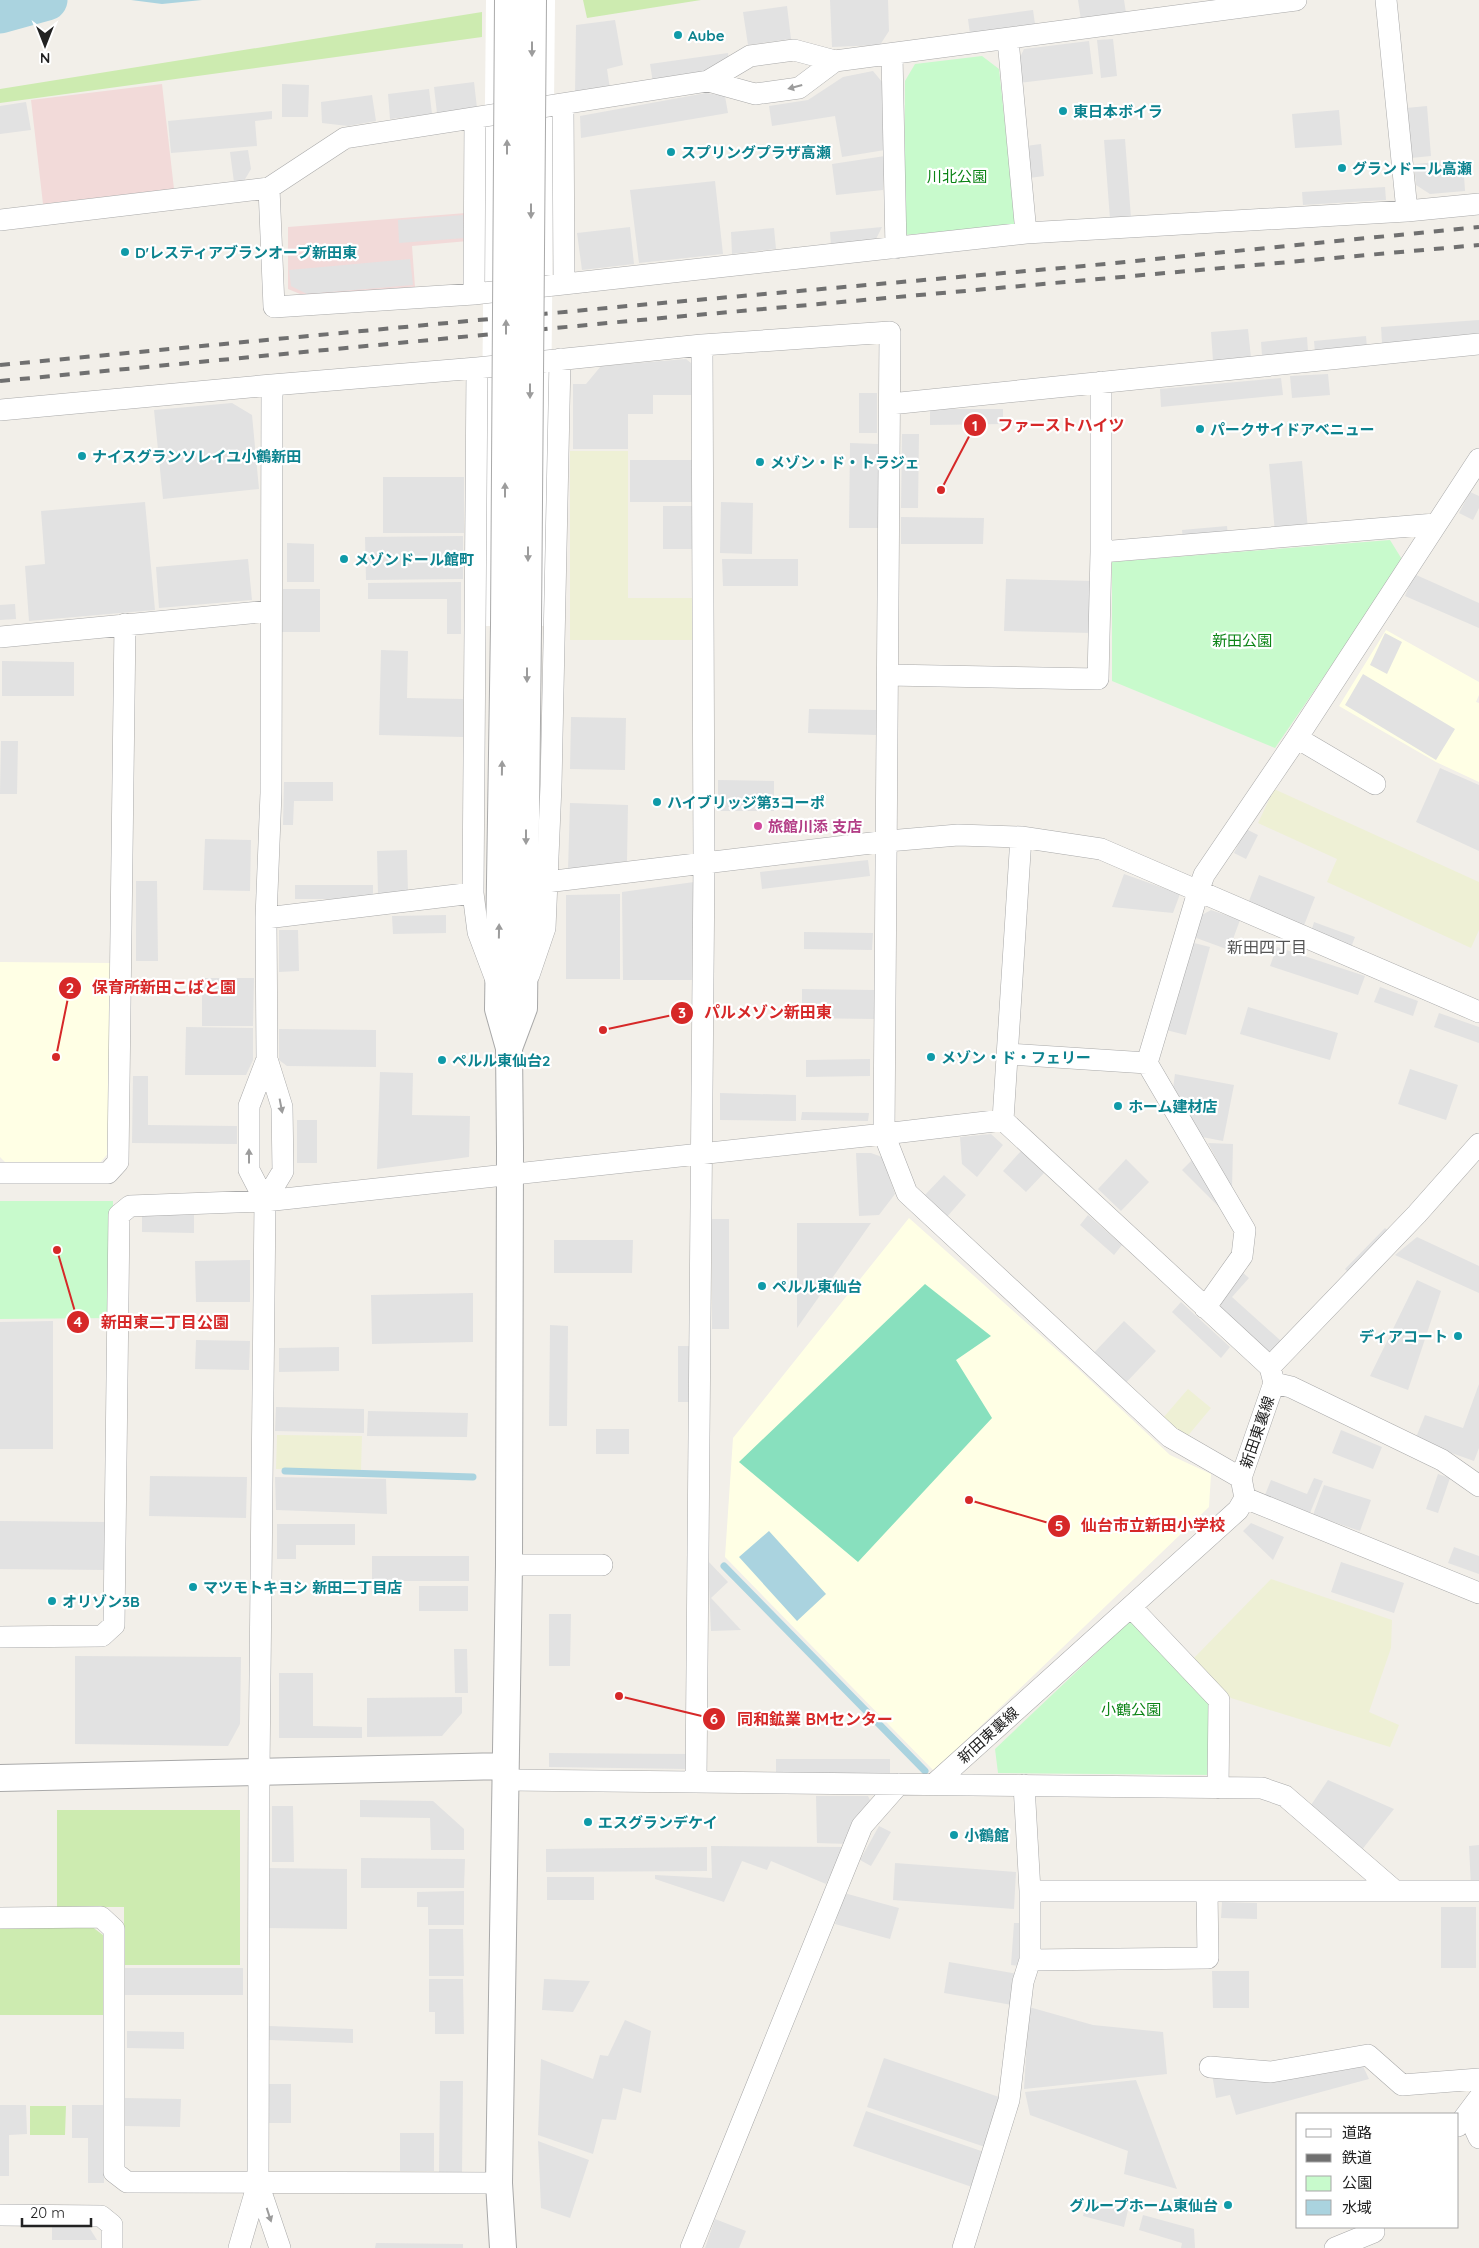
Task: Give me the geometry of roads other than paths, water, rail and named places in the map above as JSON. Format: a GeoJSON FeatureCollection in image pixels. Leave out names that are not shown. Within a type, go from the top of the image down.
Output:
{"type":"FeatureCollection","features":[{"type":"Feature","properties":{"kind":"street"},"geometry":{"type":"LineString","coordinates":[[508,0],[516,626],[525,988],[524,1008],[508,1048]]}},
{"type":"Feature","properties":{"kind":"street"},"geometry":{"type":"LineString","coordinates":[[503,2248],[499,2183],[508,1565],[510,1176],[508,1048],[498,1009],[498,987],[516,626],[533,0]]}},
{"type":"Feature","properties":{"kind":"street"},"geometry":{"type":"LineString","coordinates":[[0,220],[269,188],[345,138],[708,82],[750,56],[794,50],[835,61],[1008,40],[1296,0]]}},
{"type":"Feature","properties":{"kind":"street"},"geometry":{"type":"LineString","coordinates":[[1386,0],[1407,211]]}},
{"type":"Feature","properties":{"kind":"street"},"geometry":{"type":"LineString","coordinates":[[1008,40],[1026,233]]}},
{"type":"Feature","properties":{"kind":"street"},"geometry":{"type":"LineString","coordinates":[[892,54],[896,248]]}},
{"type":"Feature","properties":{"kind":"street"},"geometry":{"type":"LineString","coordinates":[[708,82],[755,94],[799,88],[835,61]]}},
{"type":"Feature","properties":{"kind":"street"},"geometry":{"type":"LineString","coordinates":[[563,105],[564,284]]}},
{"type":"Feature","properties":{"kind":"street"},"geometry":{"type":"LineString","coordinates":[[474,294],[475,119]]}},
{"type":"Feature","properties":{"kind":"street"},"geometry":{"type":"LineString","coordinates":[[269,188],[274,307],[474,294],[1026,233],[1407,211],[1479,204]]}},
{"type":"Feature","properties":{"kind":"street"},"geometry":{"type":"LineString","coordinates":[[0,410],[477,368],[702,345],[890,332],[888,841],[884,1134],[907,1193],[1170,1437],[1243,1488],[1479,1592]]}},
{"type":"Feature","properties":{"kind":"street"},"geometry":{"type":"LineString","coordinates":[[890,404],[1479,344]]}},
{"type":"Feature","properties":{"kind":"street"},"geometry":{"type":"LineString","coordinates":[[696,1782],[704,863],[702,345]]}},
{"type":"Feature","properties":{"kind":"street"},"geometry":{"type":"LineString","coordinates":[[525,988],[545,928],[551,785],[560,359]]}},
{"type":"Feature","properties":{"kind":"street"},"geometry":{"type":"LineString","coordinates":[[477,368],[473,893],[478,932],[498,987]]}},
{"type":"Feature","properties":{"kind":"street"},"geometry":{"type":"LineString","coordinates":[[888,675],[1098,679],[1101,552],[1101,382]]}},
{"type":"Feature","properties":{"kind":"street"},"geometry":{"type":"LineString","coordinates":[[265,1201],[283,1171],[282,1107],[267,1059],[266,918],[271,793],[272,385]]}},
{"type":"Feature","properties":{"kind":"street"},"geometry":{"type":"LineString","coordinates":[[1205,1308],[1242,1256],[1245,1230],[1147,1063],[1198,892],[1204,875],[1297,738],[1479,458]]}},
{"type":"Feature","properties":{"kind":"street"},"geometry":{"type":"LineString","coordinates":[[1101,552],[1435,524]]}},
{"type":"Feature","properties":{"kind":"street"},"geometry":{"type":"LineString","coordinates":[[0,637],[270,611]]}},
{"type":"Feature","properties":{"kind":"street"},"geometry":{"type":"LineString","coordinates":[[0,1173],[108,1173],[118,1162],[125,624]]}},
{"type":"Feature","properties":{"kind":"street"},"geometry":{"type":"LineString","coordinates":[[1297,738],[1375,784]]}},
{"type":"Feature","properties":{"kind":"street"},"geometry":{"type":"LineString","coordinates":[[546,882],[888,841],[958,835],[1020,838],[1101,849],[1479,1012]]}},
{"type":"Feature","properties":{"kind":"street"},"geometry":{"type":"LineString","coordinates":[[1004,1120],[1020,838]]}},
{"type":"Feature","properties":{"kind":"street"},"geometry":{"type":"LineString","coordinates":[[266,918],[473,893]]}},
{"type":"Feature","properties":{"kind":"street"},"geometry":{"type":"LineString","coordinates":[[1009,1054],[1147,1063]]}},
{"type":"Feature","properties":{"kind":"street"},"geometry":{"type":"LineString","coordinates":[[239,2248],[258,2183],[259,1772],[265,1201],[249,1170],[249,1106],[267,1059]]}},
{"type":"Feature","properties":{"kind":"street"},"geometry":{"type":"LineString","coordinates":[[0,1637],[102,1636],[114,1625],[119,1216],[130,1206],[265,1201],[510,1176],[1004,1120],[1205,1308],[1272,1375],[1291,1387],[1442,1460],[1479,1486]]}},
{"type":"Feature","properties":{"kind":"street","name":"新田東裏線"},"geometry":{"type":"LineString","coordinates":[[933,1784],[1238,1510],[1272,1375],[1479,1144]]}},
{"type":"Feature","properties":{"kind":"street"},"geometry":{"type":"LineString","coordinates":[[508,1565],[602,1565]]}},
{"type":"Feature","properties":{"kind":"street"},"geometry":{"type":"LineString","coordinates":[[1131,1607],[1219,1700],[1218,1788]]}},
{"type":"Feature","properties":{"kind":"street"},"geometry":{"type":"LineString","coordinates":[[0,1778],[259,1772],[505,1773],[696,1782],[1262,1788],[1285,1796],[1395,1892]]}},
{"type":"Feature","properties":{"kind":"street"},"geometry":{"type":"LineString","coordinates":[[691,2248],[862,1826],[899,1784]]}},
{"type":"Feature","properties":{"kind":"street"},"geometry":{"type":"LineString","coordinates":[[963,2248],[1010,2100],[1023,1982],[1030,1960],[1030,1891],[1024,1785]]}},
{"type":"Feature","properties":{"kind":"street"},"geometry":{"type":"LineString","coordinates":[[1030,1891],[1479,1891]]}},
{"type":"Feature","properties":{"kind":"street"},"geometry":{"type":"LineString","coordinates":[[1030,1960],[1208,1958],[1207,1892]]}},
{"type":"Feature","properties":{"kind":"street"},"geometry":{"type":"LineString","coordinates":[[0,1918],[102,1917],[114,1929],[114,2172],[128,2182],[499,2183]]}},
{"type":"Feature","properties":{"kind":"street"},"geometry":{"type":"LineString","coordinates":[[1210,2067],[1271,2072],[1368,2055],[1402,2085],[1479,2079]]}},
{"type":"Feature","properties":{"kind":"street"},"geometry":{"type":"LineString","coordinates":[[1468,2113],[1479,2138]]}},
{"type":"Feature","properties":{"kind":"street"},"geometry":{"type":"LineString","coordinates":[[258,2183],[280,2248]]}},
{"type":"Feature","properties":{"kind":"street"},"geometry":{"type":"LineString","coordinates":[[0,2215],[101,2216],[112,2226],[112,2248]]}},
{"type":"Feature","properties":{"kind":"street"},"geometry":{"type":"LineString","coordinates":[[1335,2248],[1371,2235]]}},
{"type":"Feature","properties":{"kind":"water"},"geometry":{"type":"Polygon","coordinates":[[[131,0],[202,0],[162,4],[131,0]]]}},
{"type":"Feature","properties":{"kind":"water"},"geometry":{"type":"Polygon","coordinates":[[[769,1531],[826,1594],[797,1621],[739,1557],[769,1531]]]}},
{"type":"Feature","properties":{"kind":"waterway"},"geometry":{"type":"LineString","coordinates":[[0,13],[47,0]]}},
{"type":"Feature","properties":{"kind":"waterway"},"geometry":{"type":"LineString","coordinates":[[285,1471],[473,1477]]}},
{"type":"Feature","properties":{"kind":"waterway"},"geometry":{"type":"LineString","coordinates":[[724,1566],[925,1771]]}},
{"type":"Feature","properties":{"kind":"railway"},"geometry":{"type":"LineString","coordinates":[[0,365],[628,306],[1084,266],[1479,227]]}},
{"type":"Feature","properties":{"kind":"railway"},"geometry":{"type":"LineString","coordinates":[[0,381],[629,321],[1479,245]]}},
{"type":"Feature","properties":{"kind":"place","name":"Aube"},"geometry":{"type":"Point","coordinates":[678,35]}},
{"type":"Feature","properties":{"kind":"place","name":"東日本ボイラ"},"geometry":{"type":"Point","coordinates":[1063,111]}},
{"type":"Feature","properties":{"kind":"place","name":"スプリングプラザ高瀬"},"geometry":{"type":"Point","coordinates":[671,152]}},
{"type":"Feature","properties":{"kind":"place","name":"グランドール高瀬"},"geometry":{"type":"Point","coordinates":[1342,168]}},
{"type":"Feature","properties":{"kind":"place","name":"D'レスティアブランオーブ新田東"},"geometry":{"type":"Point","coordinates":[125,252]}},
{"type":"Feature","properties":{"kind":"place","name":"パークサイドアベニュー"},"geometry":{"type":"Point","coordinates":[1200,429]}},
{"type":"Feature","properties":{"kind":"place","name":"ナイスグランソレイユ小鶴新田"},"geometry":{"type":"Point","coordinates":[82,456]}},
{"type":"Feature","properties":{"kind":"place","name":"メゾン・ド・トラジェ"},"geometry":{"type":"Point","coordinates":[760,462]}},
{"type":"Feature","properties":{"kind":"place","name":"ファーストハイツ"},"geometry":{"type":"Point","coordinates":[941,490]}},
{"type":"Feature","properties":{"kind":"place","name":"メゾンドール館町"},"geometry":{"type":"Point","coordinates":[344,559]}},
{"type":"Feature","properties":{"kind":"place","name":"ハイブリッジ第3コーポ"},"geometry":{"type":"Point","coordinates":[657,802]}},
{"type":"Feature","properties":{"kind":"place","name":"旅館川添 支店"},"geometry":{"type":"Point","coordinates":[758,826]}},
{"type":"Feature","properties":{"kind":"place","name":"パルメゾン新田東"},"geometry":{"type":"Point","coordinates":[603,1030]}},
{"type":"Feature","properties":{"kind":"place","name":"保育所新田こばと園"},"geometry":{"type":"Point","coordinates":[56,1057]}},
{"type":"Feature","properties":{"kind":"place","name":"メゾン・ド・フェリー"},"geometry":{"type":"Point","coordinates":[931,1057]}},
{"type":"Feature","properties":{"kind":"place","name":"ペルル東仙台2"},"geometry":{"type":"Point","coordinates":[442,1060]}},
{"type":"Feature","properties":{"kind":"place","name":"ホーム建材店"},"geometry":{"type":"Point","coordinates":[1118,1106]}},
{"type":"Feature","properties":{"kind":"place","name":"新田東二丁目公園"},"geometry":{"type":"Point","coordinates":[57,1250]}},
{"type":"Feature","properties":{"kind":"place","name":"ペルル東仙台"},"geometry":{"type":"Point","coordinates":[762,1286]}},
{"type":"Feature","properties":{"kind":"place","name":"ディアコート"},"geometry":{"type":"Point","coordinates":[1458,1336]}},
{"type":"Feature","properties":{"kind":"place","name":"仙台市立新田小学校"},"geometry":{"type":"Point","coordinates":[969,1500]}},
{"type":"Feature","properties":{"kind":"place","name":"マツモトキヨシ 新田二丁目店"},"geometry":{"type":"Point","coordinates":[193,1587]}},
{"type":"Feature","properties":{"kind":"place","name":"オリゾン3B"},"geometry":{"type":"Point","coordinates":[52,1601]}},
{"type":"Feature","properties":{"kind":"place","name":"同和鉱業 BMセンター"},"geometry":{"type":"Point","coordinates":[619,1696]}},
{"type":"Feature","properties":{"kind":"place","name":"エスグランデケイ"},"geometry":{"type":"Point","coordinates":[588,1822]}},
{"type":"Feature","properties":{"kind":"place","name":"小鶴館"},"geometry":{"type":"Point","coordinates":[954,1835]}},
{"type":"Feature","properties":{"kind":"place","name":"グループホーム東仙台"},"geometry":{"type":"Point","coordinates":[1228,2205]}},
{"type":"Feature","properties":{"kind":"district","name":"新田四丁目"},"geometry":{"type":"Point","coordinates":[1267,947]}},
{"type":"Feature","properties":{"kind":"park label","name":"川北公園"},"geometry":{"type":"Point","coordinates":[957,176]}},
{"type":"Feature","properties":{"kind":"park label","name":"新田公園"},"geometry":{"type":"Point","coordinates":[1242,640]}},
{"type":"Feature","properties":{"kind":"park label","name":"小鶴公園"},"geometry":{"type":"Point","coordinates":[1131,1709]}}]}
